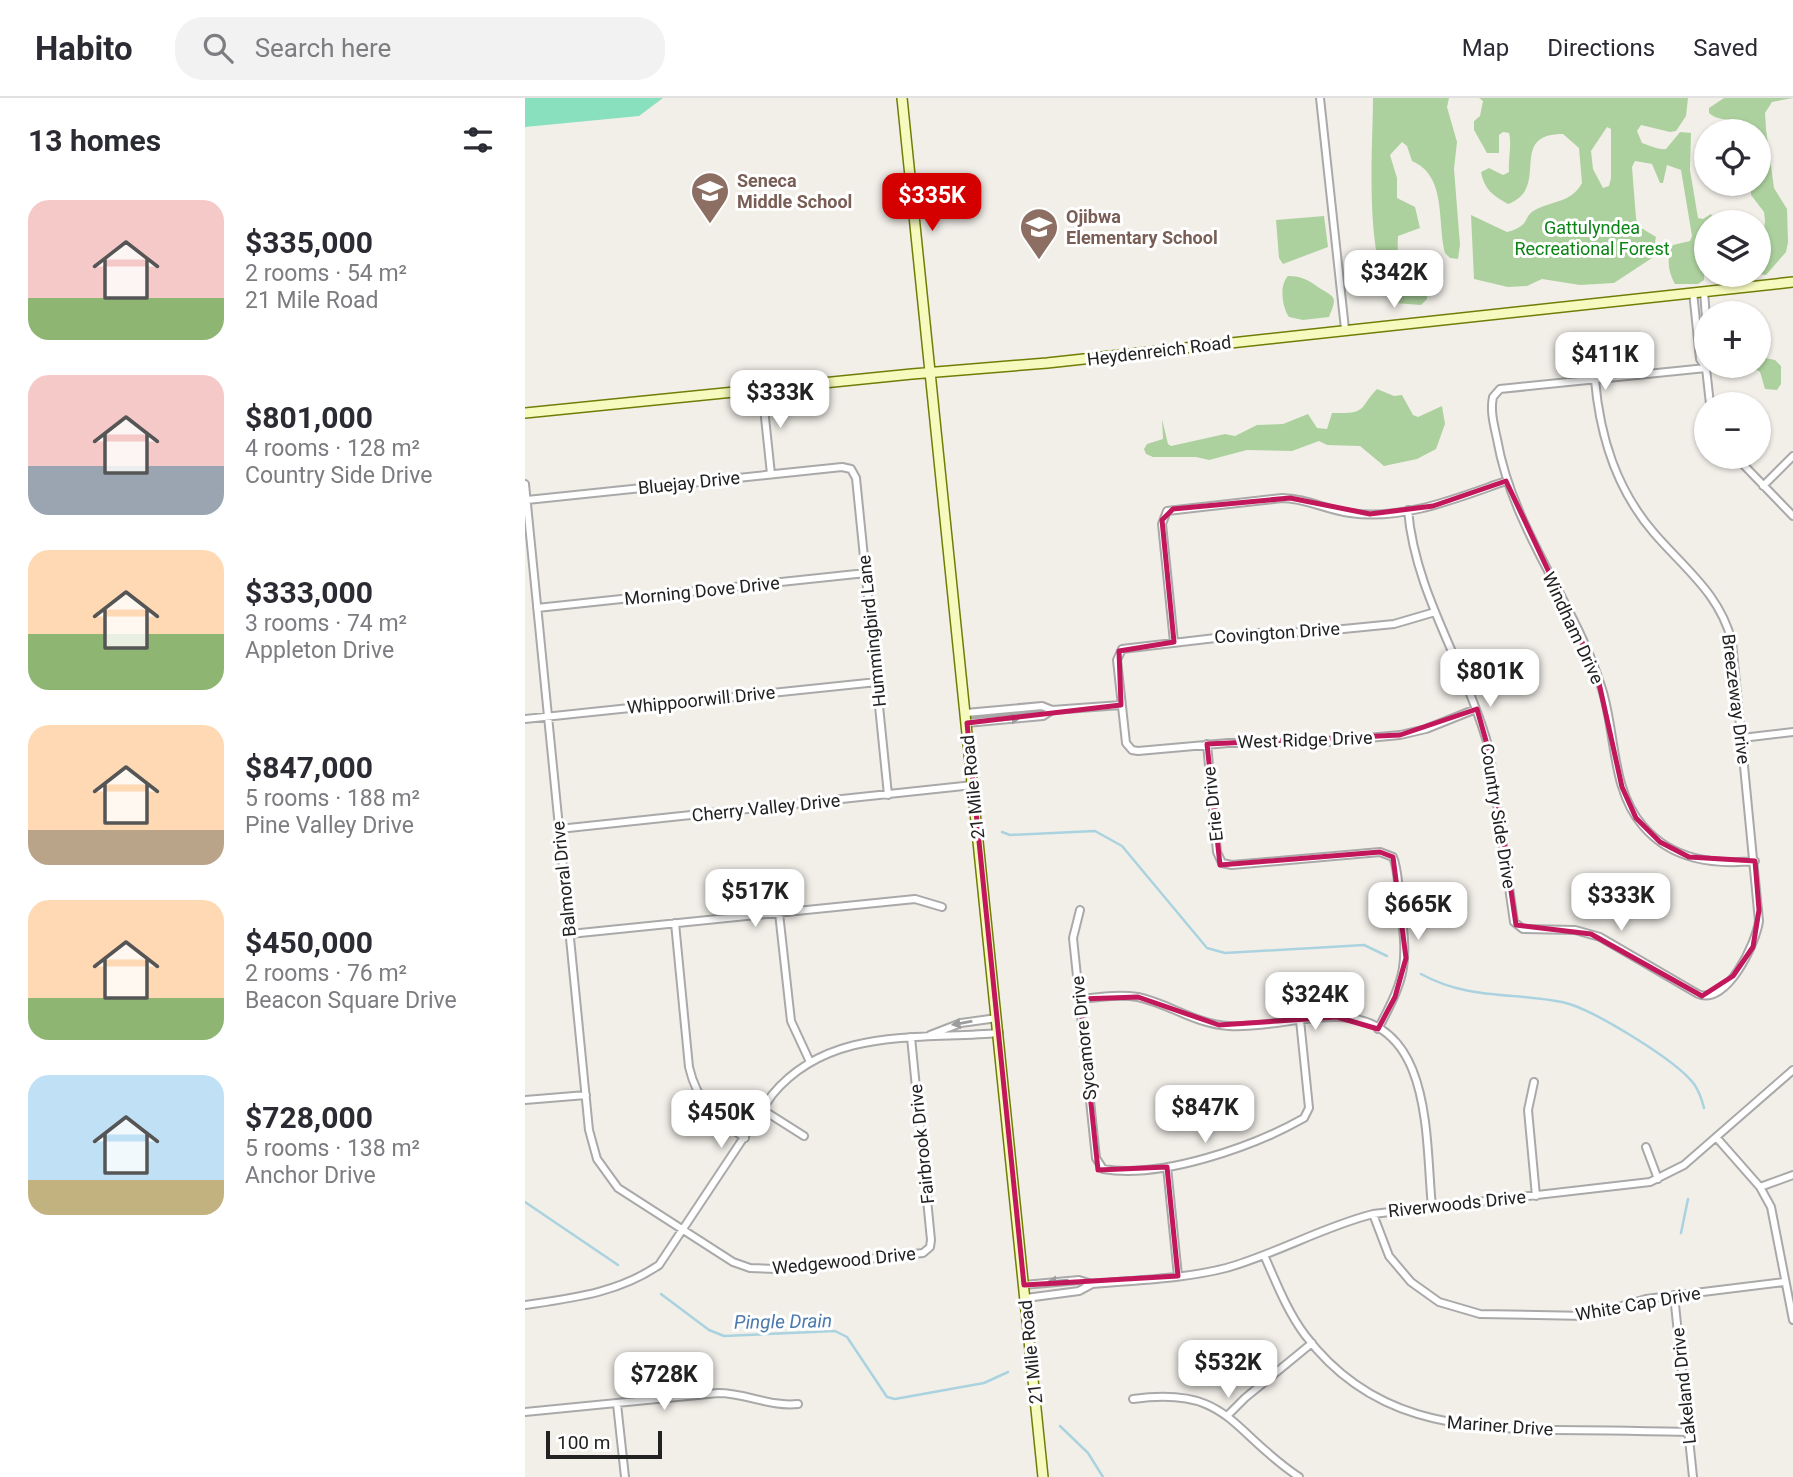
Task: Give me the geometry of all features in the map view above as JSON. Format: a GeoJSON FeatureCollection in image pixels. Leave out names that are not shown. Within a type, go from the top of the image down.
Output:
{"type":"FeatureCollection","features":[{"type":"Feature","properties":{"kind":"street","name":"21 Mile Road"},"geometry":{"type":"LineString","coordinates":[[902,98],[1043,1477]]}},
{"type":"Feature","properties":{"kind":"street"},"geometry":{"type":"LineString","coordinates":[[1320,98],[1345,329]]}},
{"type":"Feature","properties":{"kind":"street","name":"Heydenreich Road"},"geometry":{"type":"LineString","coordinates":[[525,413],[1047,363],[1793,282]]}},
{"type":"Feature","properties":{"kind":"street"},"geometry":{"type":"LineString","coordinates":[[1704,291],[1705,301]]}},
{"type":"Feature","properties":{"kind":"street"},"geometry":{"type":"LineString","coordinates":[[1693,292],[1694,302]]}},
{"type":"Feature","properties":{"kind":"street"},"geometry":{"type":"LineString","coordinates":[[1595,380],[1694,368]]}},
{"type":"Feature","properties":{"kind":"street","name":"Windham Drive"},"geometry":{"type":"LineString","coordinates":[[1595,380],[1500,389],[1495,393],[1492,404],[1493,422],[1506,481],[1522,523],[1591,659],[1611,719],[1622,787],[1636,818],[1660,842],[1689,857],[1721,863],[1755,861]]}},
{"type":"Feature","properties":{"kind":"street","name":"Breezeway Drive"},"geometry":{"type":"LineString","coordinates":[[1595,380],[1605,442],[1624,490],[1647,525],[1707,588],[1723,613],[1732,642],[1759,910],[1756,938],[1740,969],[1706,996]]}},
{"type":"Feature","properties":{"kind":"street"},"geometry":{"type":"LineString","coordinates":[[762,389],[771,474]]}},
{"type":"Feature","properties":{"kind":"street"},"geometry":{"type":"LineString","coordinates":[[1763,486],[1793,456]]}},
{"type":"Feature","properties":{"kind":"street","name":"Bluejay Drive"},"geometry":{"type":"LineString","coordinates":[[527,500],[851,468]]}},
{"type":"Feature","properties":{"kind":"street","name":"Hummingbird Lane"},"geometry":{"type":"LineString","coordinates":[[851,468],[856,478],[888,795]]}},
{"type":"Feature","properties":{"kind":"street"},"geometry":{"type":"LineString","coordinates":[[1747,469],[1793,516]]}},
{"type":"Feature","properties":{"kind":"street"},"geometry":{"type":"LineString","coordinates":[[1174,642],[1162,524],[1164,513],[1173,509],[1282,498],[1299,499],[1350,513],[1408,510],[1433,506],[1506,481]]}},
{"type":"Feature","properties":{"kind":"street","name":"Balmoral Drive"},"geometry":{"type":"LineString","coordinates":[[525,484],[586,1095],[594,1150],[607,1175],[634,1199],[684,1231]]}},
{"type":"Feature","properties":{"kind":"street","name":"Country Side Drive"},"geometry":{"type":"LineString","coordinates":[[1408,510],[1415,557],[1476,709],[1492,762],[1502,854],[1516,925],[1523,929],[1591,934],[1706,996]]}},
{"type":"Feature","properties":{"kind":"street","name":"Morning Dove Drive"},"geometry":{"type":"LineString","coordinates":[[537,608],[866,573]]}},
{"type":"Feature","properties":{"kind":"street","name":"Covington Drive"},"geometry":{"type":"LineString","coordinates":[[1121,705],[1117,660],[1119,651],[1129,647],[1394,624],[1436,612]]}},
{"type":"Feature","properties":{"kind":"street","name":"Whippoorwill Drive"},"geometry":{"type":"LineString","coordinates":[[525,719],[877,682]]}},
{"type":"Feature","properties":{"kind":"street"},"geometry":{"type":"LineString","coordinates":[[966,713],[1042,706],[1052,710],[1121,705]]}},
{"type":"Feature","properties":{"kind":"street","name":"West Ridge Drive"},"geometry":{"type":"LineString","coordinates":[[1121,705],[1125,740],[1129,748],[1138,751],[1207,744],[1315,743],[1410,733],[1476,709]]}},
{"type":"Feature","properties":{"kind":"street"},"geometry":{"type":"LineString","coordinates":[[967,723],[1043,716],[1052,710]]}},
{"type":"Feature","properties":{"kind":"street"},"geometry":{"type":"LineString","coordinates":[[1742,738],[1793,732]]}},
{"type":"Feature","properties":{"kind":"street","name":"Erie Drive"},"geometry":{"type":"LineString","coordinates":[[1207,744],[1217,852],[1222,863],[1232,865],[1380,852],[1390,854],[1395,864],[1405,968],[1399,987],[1378,1029]]}},
{"type":"Feature","properties":{"kind":"street","name":"Cherry Valley Drive"},"geometry":{"type":"LineString","coordinates":[[559,829],[973,785]]}},
{"type":"Feature","properties":{"kind":"street"},"geometry":{"type":"LineString","coordinates":[[570,934],[915,899],[942,907]]}},
{"type":"Feature","properties":{"kind":"street","name":"Sycamore Drive"},"geometry":{"type":"LineString","coordinates":[[1080,910],[1073,938],[1099,1167],[1111,1170],[1167,1167]]}},
{"type":"Feature","properties":{"kind":"street"},"geometry":{"type":"LineString","coordinates":[[779,913],[791,1021],[810,1062]]}},
{"type":"Feature","properties":{"kind":"street"},"geometry":{"type":"LineString","coordinates":[[675,923],[688,1056],[694,1086],[715,1117],[745,1138]]}},
{"type":"Feature","properties":{"kind":"street"},"geometry":{"type":"LineString","coordinates":[[1080,999],[1117,995],[1138,998],[1189,1018],[1219,1025],[1346,1018],[1378,1029],[1402,1049],[1415,1074],[1421,1101],[1432,1207]]}},
{"type":"Feature","properties":{"kind":"street"},"geometry":{"type":"LineString","coordinates":[[525,1305],[587,1296],[638,1280],[659,1265],[780,1086],[810,1062],[846,1046],[930,1035],[961,1023],[997,1018]]}},
{"type":"Feature","properties":{"kind":"street"},"geometry":{"type":"LineString","coordinates":[[1178,1276],[1167,1167],[1221,1153],[1307,1115],[1309,1108],[1300,1020]]}},
{"type":"Feature","properties":{"kind":"street"},"geometry":{"type":"LineString","coordinates":[[930,1035],[943,1038],[999,1033]]}},
{"type":"Feature","properties":{"kind":"street","name":"Fairbrook Drive"},"geometry":{"type":"LineString","coordinates":[[911,1037],[931,1240],[928,1250]]}},
{"type":"Feature","properties":{"kind":"street","name":"Riverwoods Drive"},"geometry":{"type":"LineString","coordinates":[[1024,1284],[1071,1280],[1092,1284],[1178,1276],[1225,1268],[1338,1224],[1373,1214],[1635,1185],[1658,1179],[1683,1165],[1793,1070]]}},
{"type":"Feature","properties":{"kind":"street"},"geometry":{"type":"LineString","coordinates":[[1534,1082],[1528,1110],[1536,1196]]}},
{"type":"Feature","properties":{"kind":"street"},"geometry":{"type":"LineString","coordinates":[[525,1100],[586,1095]]}},
{"type":"Feature","properties":{"kind":"street"},"geometry":{"type":"LineString","coordinates":[[763,1110],[804,1136]]}},
{"type":"Feature","properties":{"kind":"street"},"geometry":{"type":"LineString","coordinates":[[1716,1137],[1760,1187],[1775,1216],[1784,1282],[1793,1320]]}},
{"type":"Feature","properties":{"kind":"street"},"geometry":{"type":"LineString","coordinates":[[1646,1147],[1658,1179]]}},
{"type":"Feature","properties":{"kind":"street"},"geometry":{"type":"LineString","coordinates":[[1760,1187],[1793,1174]]}},
{"type":"Feature","properties":{"kind":"street","name":"White Cap Drive"},"geometry":{"type":"LineString","coordinates":[[1373,1214],[1385,1247],[1404,1275],[1429,1296],[1459,1310],[1490,1315],[1587,1316],[1635,1301],[1784,1282]]}},
{"type":"Feature","properties":{"kind":"street","name":"Wedgewood Drive"},"geometry":{"type":"LineString","coordinates":[[684,1231],[733,1262],[759,1269],[921,1254],[928,1250]]}},
{"type":"Feature","properties":{"kind":"street","name":"Mariner Drive"},"geometry":{"type":"LineString","coordinates":[[1264,1255],[1288,1308],[1312,1343],[1339,1371],[1396,1408],[1436,1421],[1496,1429],[1689,1432]]}},
{"type":"Feature","properties":{"kind":"street","name":"Riverwoods Drive"},"geometry":{"type":"LineString","coordinates":[[1025,1298],[1079,1291],[1092,1284]]}},
{"type":"Feature","properties":{"kind":"street","name":"Lakeland Drive"},"geometry":{"type":"LineString","coordinates":[[1674,1296],[1693,1477]]}},
{"type":"Feature","properties":{"kind":"street"},"geometry":{"type":"LineString","coordinates":[[1227,1416],[1312,1343]]}},
{"type":"Feature","properties":{"kind":"street"},"geometry":{"type":"LineString","coordinates":[[525,1412],[729,1393],[774,1405],[798,1404]]}},
{"type":"Feature","properties":{"kind":"street"},"geometry":{"type":"LineString","coordinates":[[1133,1399],[1163,1395],[1188,1396],[1205,1402],[1227,1416],[1295,1476]]}},
{"type":"Feature","properties":{"kind":"street"},"geometry":{"type":"LineString","coordinates":[[617,1404],[625,1477]]}},
{"type":"Feature","properties":{"kind":"highlighted area"},"geometry":{"type":"Polygon","coordinates":[[[1506,481],[1597,674],[1622,787],[1636,818],[1660,842],[1689,857],[1755,861],[1759,910],[1753,947],[1733,976],[1702,996],[1591,934],[1516,925],[1492,762],[1477,709],[1400,735],[1207,744],[1220,865],[1380,852],[1393,857],[1406,958],[1395,997],[1378,1029],[1337,1017],[1219,1025],[1138,997],[1080,999],[1098,1170],[1167,1167],[1178,1276],[1024,1285],[967,723],[1121,705],[1119,651],[1174,642],[1162,520],[1173,509],[1290,498],[1370,514],[1433,506],[1506,481]]]}},
{"type":"Feature","properties":{"kind":"green space"},"geometry":{"type":"Polygon","coordinates":[[[525,98],[663,98],[639,116],[525,127],[525,98]]]}},
{"type":"Feature","properties":{"kind":"green space"},"geometry":{"type":"Polygon","coordinates":[[[1373,98],[1449,98],[1447,107],[1457,142],[1454,169],[1460,245],[1458,259],[1450,258],[1445,253],[1439,201],[1431,177],[1412,161],[1407,146],[1402,142],[1390,155],[1397,178],[1397,198],[1415,207],[1420,228],[1398,236],[1398,258],[1403,267],[1427,284],[1427,299],[1421,305],[1395,303],[1385,285],[1378,261],[1372,205],[1373,98]]]}},
{"type":"Feature","properties":{"kind":"green space","name":"Gattulyndea Recreational Forest"},"geometry":{"type":"Polygon","coordinates":[[[1479,98],[1688,98],[1686,116],[1676,131],[1641,125],[1637,131],[1642,143],[1663,149],[1666,149],[1680,132],[1691,133],[1690,170],[1697,210],[1694,210],[1694,284],[1675,284],[1669,270],[1669,254],[1673,245],[1690,241],[1692,236],[1681,170],[1667,165],[1663,183],[1660,183],[1652,164],[1635,161],[1632,167],[1636,218],[1638,226],[1656,237],[1652,258],[1614,283],[1580,285],[1542,279],[1527,286],[1508,287],[1474,279],[1471,215],[1507,232],[1520,227],[1535,210],[1573,194],[1582,183],[1579,148],[1563,134],[1546,136],[1537,143],[1532,152],[1530,175],[1521,196],[1508,204],[1494,195],[1484,183],[1481,172],[1489,168],[1503,175],[1509,172],[1510,138],[1509,133],[1503,132],[1499,135],[1499,153],[1487,153],[1474,130],[1474,121],[1480,116],[1483,101],[1479,98]],[[1607,127],[1591,151],[1593,169],[1603,188],[1609,186],[1611,129],[1607,127]]]}},
{"type":"Feature","properties":{"kind":"green space"},"geometry":{"type":"Polygon","coordinates":[[[1724,98],[1793,98],[1772,102],[1765,113],[1765,119],[1724,119],[1709,113],[1709,108],[1724,98]]]}},
{"type":"Feature","properties":{"kind":"green space"},"geometry":{"type":"Polygon","coordinates":[[[1771,166],[1774,188],[1787,209],[1788,242],[1786,252],[1771,269],[1771,210],[1762,210],[1752,196],[1771,196],[1771,166]]]}},
{"type":"Feature","properties":{"kind":"green space"},"geometry":{"type":"Polygon","coordinates":[[[1324,216],[1328,247],[1283,264],[1279,258],[1276,220],[1324,216]]]}},
{"type":"Feature","properties":{"kind":"green space"},"geometry":{"type":"Polygon","coordinates":[[[1288,276],[1305,279],[1333,298],[1329,317],[1303,320],[1289,317],[1283,296],[1283,285],[1288,276]]]}},
{"type":"Feature","properties":{"kind":"green space"},"geometry":{"type":"Polygon","coordinates":[[[1771,359],[1775,360],[1781,366],[1781,384],[1777,390],[1765,389],[1762,378],[1771,378],[1771,359]]]}},
{"type":"Feature","properties":{"kind":"green space"},"geometry":{"type":"Polygon","coordinates":[[[1377,389],[1394,396],[1402,395],[1413,415],[1418,417],[1442,406],[1445,424],[1436,449],[1417,459],[1384,466],[1360,446],[1327,445],[1319,441],[1292,451],[1247,450],[1209,460],[1196,457],[1153,457],[1146,454],[1144,449],[1147,444],[1163,439],[1162,419],[1168,444],[1171,446],[1225,434],[1235,436],[1257,425],[1283,424],[1308,414],[1317,428],[1327,429],[1332,413],[1361,409],[1377,389]]]}},
{"type":"Feature","properties":{"kind":"waterway"},"geometry":{"type":"LineString","coordinates":[[1002,832],[1010,835],[1095,831],[1122,846],[1207,948],[1225,953],[1364,945],[1387,956]]}},
{"type":"Feature","properties":{"kind":"waterway"},"geometry":{"type":"LineString","coordinates":[[1421,974],[1473,992],[1562,1002],[1592,1014],[1670,1062],[1696,1087],[1704,1108]]}},
{"type":"Feature","properties":{"kind":"waterway"},"geometry":{"type":"LineString","coordinates":[[1681,1233],[1688,1199]]}},
{"type":"Feature","properties":{"kind":"waterway","name":"Pingle Drain"},"geometry":{"type":"LineString","coordinates":[[525,1202],[618,1265]]}},
{"type":"Feature","properties":{"kind":"waterway","name":"Pingle Drain"},"geometry":{"type":"LineString","coordinates":[[661,1294],[709,1330],[724,1336],[835,1331],[847,1337],[887,1397],[895,1399],[984,1383],[1008,1372]]}},
{"type":"Feature","properties":{"kind":"waterway","name":"Pingle Drain"},"geometry":{"type":"LineString","coordinates":[[1060,1426],[1088,1453],[1103,1477]]}},
{"type":"Feature","properties":{"kind":"place","name":"Seneca Middle School"},"geometry":{"type":"Point","coordinates":[710,225]}},
{"type":"Feature","properties":{"kind":"place","name":"Ojibwa Elementary School"},"geometry":{"type":"Point","coordinates":[1039,261]}}]}
